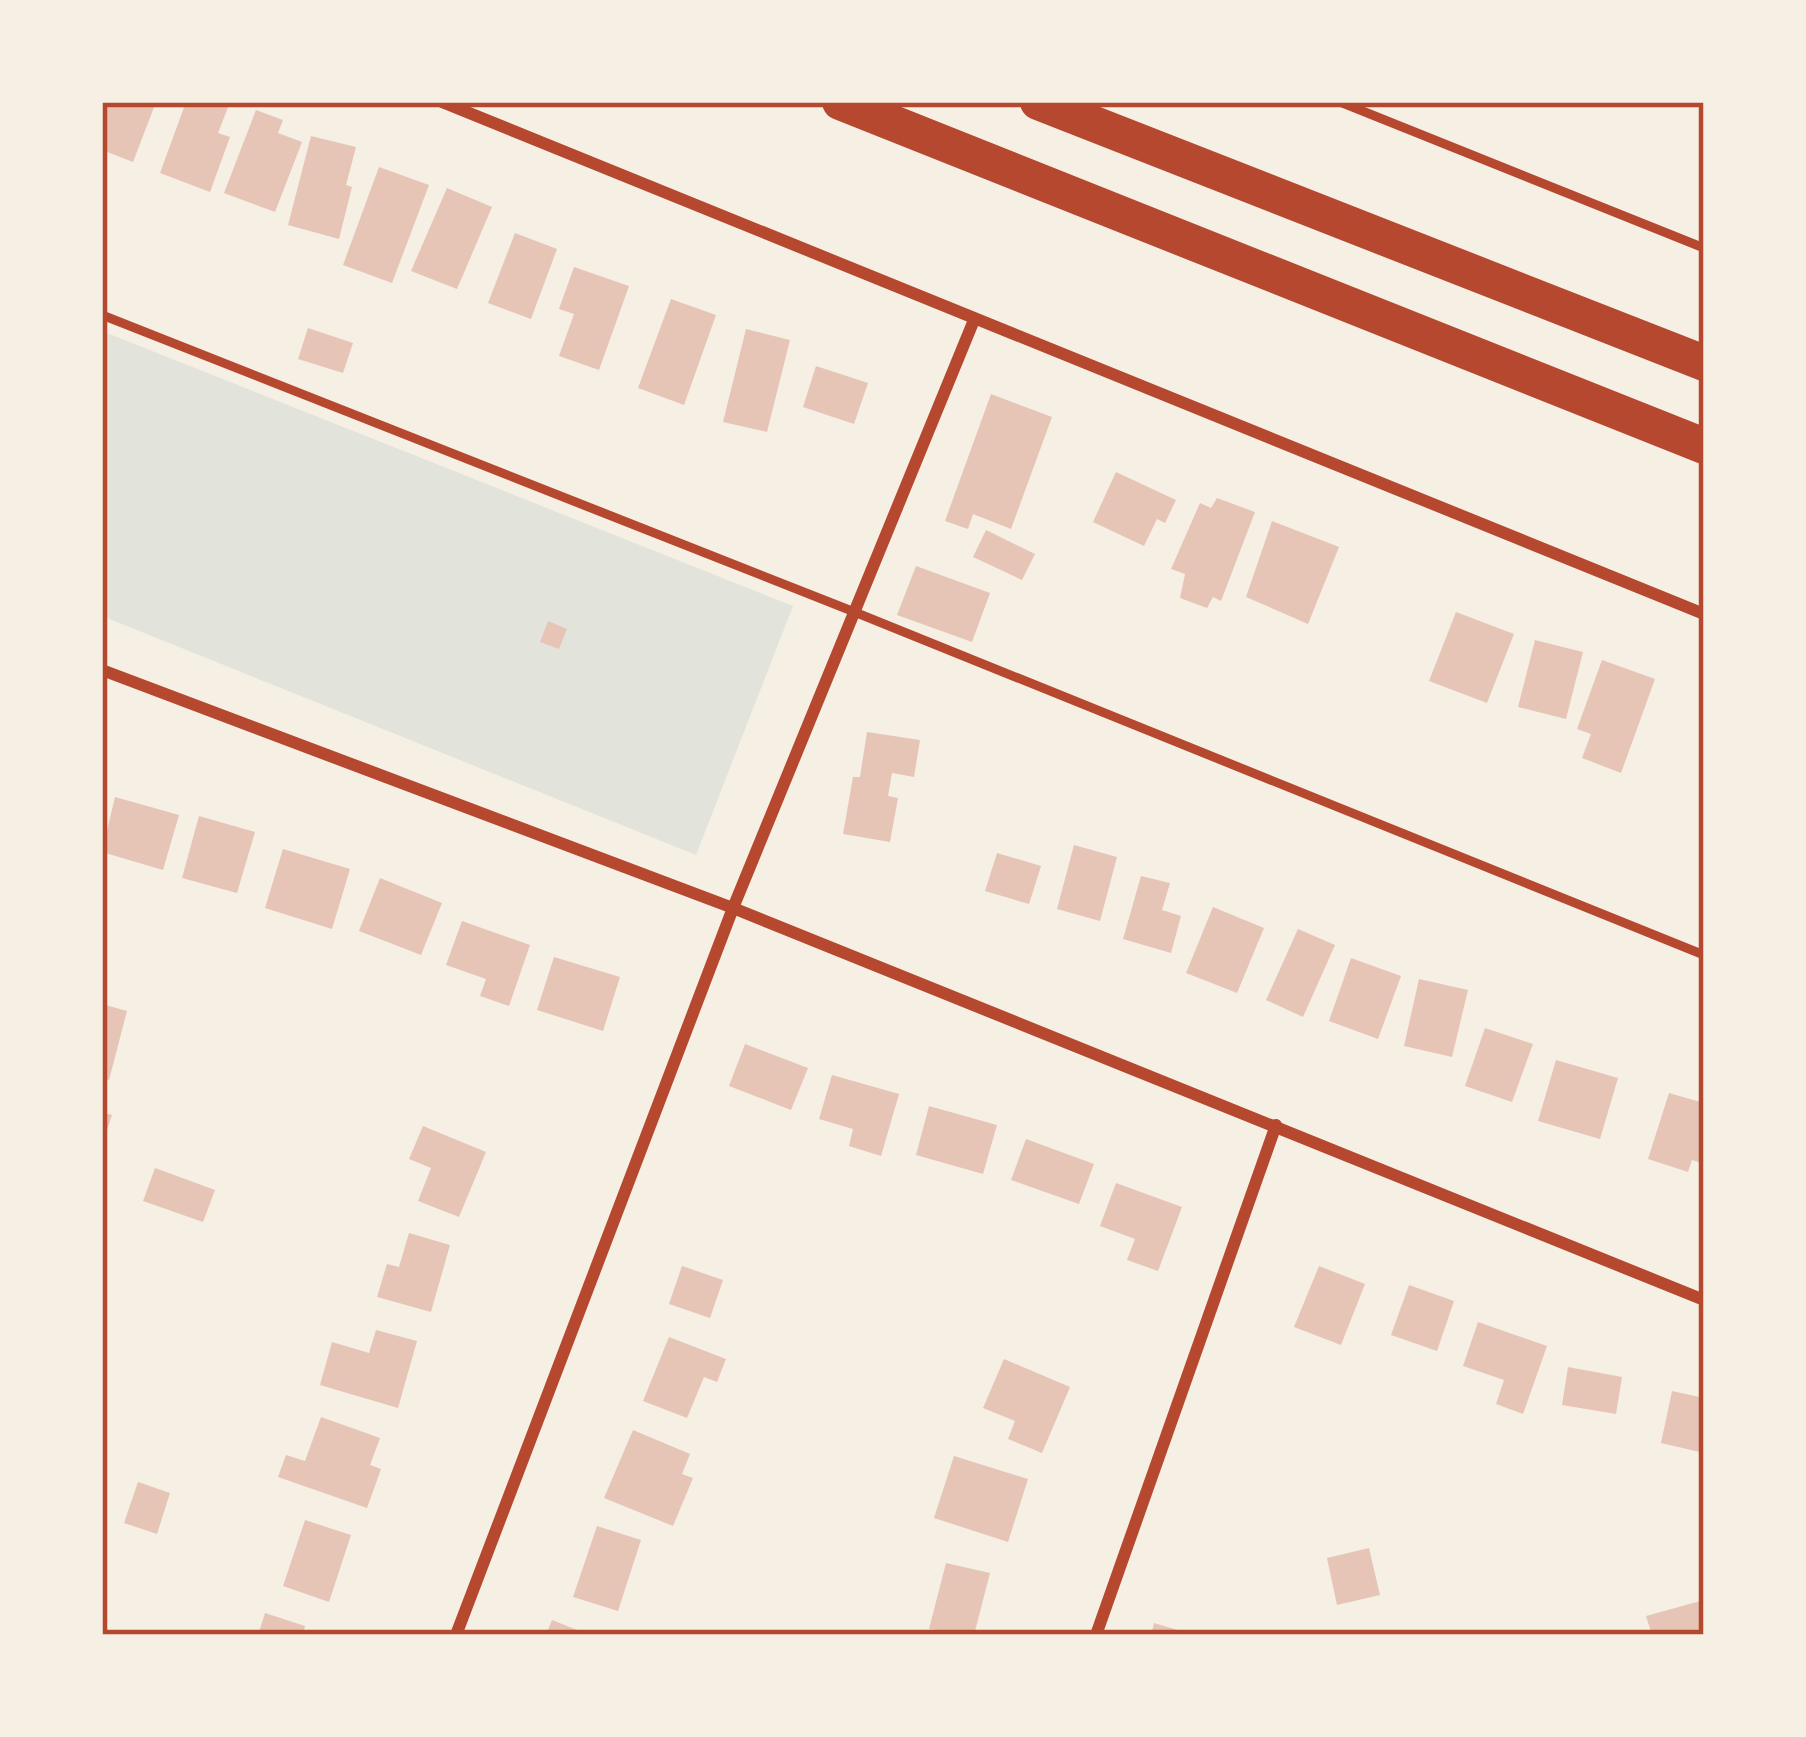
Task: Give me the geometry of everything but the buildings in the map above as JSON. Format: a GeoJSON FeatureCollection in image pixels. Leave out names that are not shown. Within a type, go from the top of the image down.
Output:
{"type":"FeatureCollection","features":[{"type":"Feature","properties":{"kind":"highway"},"geometry":{"type":"LineString","coordinates":[[840,102],[1704,446]]}},
{"type":"Feature","properties":{"kind":"highway"},"geometry":{"type":"LineString","coordinates":[[1038,102],[1704,363]]}},
{"type":"Feature","properties":{"kind":"street"},"geometry":{"type":"LineString","coordinates":[[442,102],[1704,614]]}},
{"type":"Feature","properties":{"kind":"street"},"geometry":{"type":"LineString","coordinates":[[456,1635],[733,908],[974,320]]}},
{"type":"Feature","properties":{"kind":"street"},"geometry":{"type":"LineString","coordinates":[[102,670],[733,908],[1704,1300]]}},
{"type":"Feature","properties":{"kind":"street"},"geometry":{"type":"LineString","coordinates":[[1096,1635],[1276,1125]]}},
{"type":"Feature","properties":{"kind":"lane"},"geometry":{"type":"LineString","coordinates":[[1340,102],[1704,248]]}},
{"type":"Feature","properties":{"kind":"lane"},"geometry":{"type":"LineString","coordinates":[[102,315],[1704,955]]}},
{"type":"Feature","properties":{"kind":"shaded area"},"geometry":{"type":"Polygon","coordinates":[[[102,331],[793,606],[696,855],[102,616],[102,331]]]}}]}
